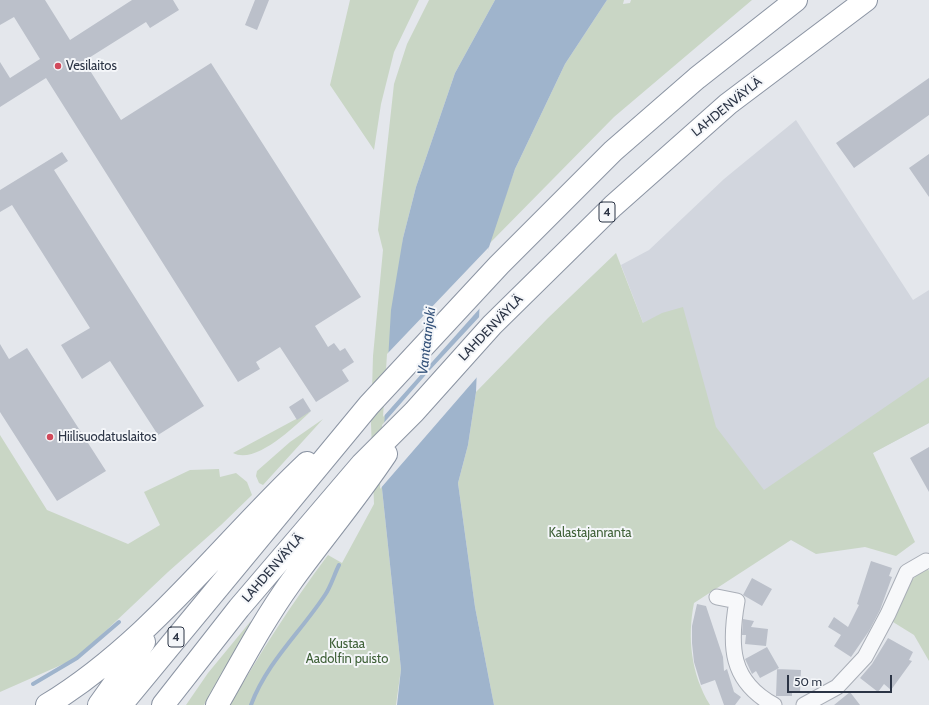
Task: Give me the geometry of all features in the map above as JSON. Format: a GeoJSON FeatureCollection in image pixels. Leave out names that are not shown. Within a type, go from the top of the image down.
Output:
{"type":"FeatureCollection","features":[{"type":"Feature","properties":{"kind":"highway","name":"4"},"geometry":{"type":"LineString","coordinates":[[121,705],[369,405],[499,265],[614,151],[697,78],[796,0]]}},
{"type":"Feature","properties":{"kind":"highway","name":"LAHDENVÄYLÄ"},"geometry":{"type":"LineString","coordinates":[[163,705],[239,608],[362,464],[414,412],[492,325],[613,206],[728,104],[866,0]]}},
{"type":"Feature","properties":{"kind":"highway"},"geometry":{"type":"LineString","coordinates":[[48,705],[101,668],[197,578],[283,486],[369,405]]}},
{"type":"Feature","properties":{"kind":"highway"},"geometry":{"type":"LineString","coordinates":[[218,705],[255,638],[291,583],[359,495],[414,412]]}},
{"type":"Feature","properties":{"kind":"highway"},"geometry":{"type":"LineString","coordinates":[[99,705],[134,655],[197,578]]}},
{"type":"Feature","properties":{"kind":"street"},"geometry":{"type":"LineString","coordinates":[[804,705],[837,687],[864,657],[888,614],[907,572],[926,561]]}},
{"type":"Feature","properties":{"kind":"street"},"geometry":{"type":"LineString","coordinates":[[717,597],[737,601],[732,639],[738,668],[752,689],[761,698],[774,705]]}},
{"type":"Feature","properties":{"kind":"shaded area"},"geometry":{"type":"Polygon","coordinates":[[[796,120],[913,300],[929,290],[929,423],[723,533],[621,265],[649,250],[724,179],[796,120]]]}},
{"type":"Feature","properties":{"kind":"green space"},"geometry":{"type":"Polygon","coordinates":[[[350,0],[419,0],[394,52],[381,104],[374,150],[330,85],[350,0]]]}},
{"type":"Feature","properties":{"kind":"green space","name":"Kustaa Aadolfin puisto"},"geometry":{"type":"Polygon","coordinates":[[[429,0],[495,0],[455,73],[416,187],[403,238],[381,479],[401,669],[396,705],[230,705],[277,628],[328,555],[342,563],[374,504],[371,424],[373,356],[383,250],[378,230],[394,84],[407,44],[429,0]]]}},
{"type":"Feature","properties":{"kind":"green space"},"geometry":{"type":"Polygon","coordinates":[[[607,0],[624,0],[623,4],[630,3],[631,0],[752,0],[614,117],[488,245],[515,169],[565,64],[607,0]]]}},
{"type":"Feature","properties":{"kind":"green space","name":"Kalastajanranta"},"geometry":{"type":"Polygon","coordinates":[[[616,253],[643,323],[662,313],[683,307],[716,427],[764,490],[929,377],[929,423],[873,453],[915,542],[896,556],[865,547],[816,554],[791,540],[694,603],[691,629],[692,656],[698,681],[710,705],[494,705],[475,607],[458,483],[468,445],[476,392],[548,318],[616,253]]]}},
{"type":"Feature","properties":{"kind":"green space"},"geometry":{"type":"Polygon","coordinates":[[[311,411],[295,426],[264,449],[253,454],[242,455],[233,453],[311,411]]]}},
{"type":"Feature","properties":{"kind":"green space"},"geometry":{"type":"Polygon","coordinates":[[[323,419],[263,485],[259,483],[256,476],[257,471],[290,442],[323,419]]]}},
{"type":"Feature","properties":{"kind":"green space"},"geometry":{"type":"Polygon","coordinates":[[[0,435],[47,510],[128,544],[160,525],[144,492],[190,470],[219,469],[220,477],[236,473],[247,482],[252,495],[77,658],[0,692],[0,435]]]}},
{"type":"Feature","properties":{"kind":"green space"},"geometry":{"type":"Polygon","coordinates":[[[927,567],[929,571],[929,661],[914,635],[893,622],[904,591],[913,579],[927,567]]]}},
{"type":"Feature","properties":{"kind":"green space"},"geometry":{"type":"Polygon","coordinates":[[[254,620],[204,705],[186,705],[208,673],[250,622],[254,620]]]}},
{"type":"Feature","properties":{"kind":"water","name":"Vantaanjoki"},"geometry":{"type":"Polygon","coordinates":[[[495,0],[607,0],[565,64],[515,169],[481,271],[476,392],[468,445],[458,483],[475,607],[494,705],[397,705],[401,669],[381,479],[391,310],[403,238],[416,187],[455,73],[495,0]]]}},
{"type":"Feature","properties":{"kind":"pier"},"geometry":{"type":"Polygon","coordinates":[[[489,247],[483,271],[481,307],[383,417],[387,354],[489,247]]]}},
{"type":"Feature","properties":{"kind":"pier"},"geometry":{"type":"Polygon","coordinates":[[[481,315],[478,376],[380,489],[382,425],[481,315]]]}},
{"type":"Feature","properties":{"kind":"building"},"geometry":{"type":"Polygon","coordinates":[[[0,0],[45,0],[70,40],[132,0],[173,0],[179,10],[150,28],[146,22],[84,61],[121,120],[211,63],[361,297],[315,326],[328,347],[334,343],[340,351],[345,348],[354,362],[342,370],[349,381],[316,402],[280,347],[256,362],[260,369],[238,382],[46,78],[0,107],[0,62],[10,78],[40,59],[14,17],[0,25],[0,0]]]}},
{"type":"Feature","properties":{"kind":"building"},"geometry":{"type":"Polygon","coordinates":[[[255,0],[269,0],[257,30],[245,25],[255,0]]]}},
{"type":"Feature","properties":{"kind":"building"},"geometry":{"type":"Polygon","coordinates":[[[929,78],[929,115],[854,168],[836,143],[929,78]]]}},
{"type":"Feature","properties":{"kind":"building"},"geometry":{"type":"Polygon","coordinates":[[[62,152],[68,161],[54,170],[204,406],[158,435],[110,361],[82,379],[61,345],[90,328],[12,205],[0,212],[0,190],[62,152]]]}},
{"type":"Feature","properties":{"kind":"building"},"geometry":{"type":"Polygon","coordinates":[[[929,154],[929,197],[909,168],[929,154]]]}},
{"type":"Feature","properties":{"kind":"building","name":"Hiilisuodatuslaitos"},"geometry":{"type":"Polygon","coordinates":[[[0,344],[9,359],[27,348],[106,471],[57,501],[0,412],[0,344]]]}},
{"type":"Feature","properties":{"kind":"building"},"geometry":{"type":"Polygon","coordinates":[[[303,398],[311,411],[297,420],[289,407],[303,398]]]}},
{"type":"Feature","properties":{"kind":"building"},"geometry":{"type":"Polygon","coordinates":[[[929,447],[929,492],[910,458],[929,447]]]}},
{"type":"Feature","properties":{"kind":"building"},"geometry":{"type":"Polygon","coordinates":[[[871,561],[892,568],[889,576],[892,577],[880,610],[869,631],[851,657],[834,646],[841,635],[828,627],[834,617],[848,627],[859,605],[857,604],[871,561]]]}},
{"type":"Feature","properties":{"kind":"building"},"geometry":{"type":"Polygon","coordinates":[[[752,578],[772,589],[762,606],[743,595],[752,578]]]}},
{"type":"Feature","properties":{"kind":"building"},"geometry":{"type":"Polygon","coordinates":[[[697,604],[706,606],[723,657],[724,671],[727,669],[734,692],[741,697],[735,705],[724,705],[715,680],[701,685],[694,662],[692,643],[692,626],[697,604]]]}},
{"type":"Feature","properties":{"kind":"building"},"geometry":{"type":"Polygon","coordinates":[[[743,619],[754,621],[751,627],[768,629],[766,646],[745,644],[746,635],[742,635],[743,619]]]}},
{"type":"Feature","properties":{"kind":"building"},"geometry":{"type":"Polygon","coordinates":[[[888,638],[913,652],[909,660],[912,661],[891,690],[884,684],[878,692],[860,678],[872,664],[888,638]]]}},
{"type":"Feature","properties":{"kind":"building"},"geometry":{"type":"Polygon","coordinates":[[[767,647],[779,668],[760,678],[756,671],[752,674],[745,659],[767,647]]]}},
{"type":"Feature","properties":{"kind":"building"},"geometry":{"type":"Polygon","coordinates":[[[777,669],[801,670],[800,692],[792,691],[792,696],[776,696],[777,669]]]}},
{"type":"Feature","properties":{"kind":"building"},"geometry":{"type":"Polygon","coordinates":[[[850,692],[860,705],[834,705],[850,692]]]}},
{"type":"Feature","properties":{"kind":"waterway"},"geometry":{"type":"LineString","coordinates":[[251,705],[258,689],[275,661],[325,595],[339,565]]}},
{"type":"Feature","properties":{"kind":"waterway"},"geometry":{"type":"LineString","coordinates":[[33,684],[77,658],[119,622]]}},
{"type":"Feature","properties":{"kind":"place","name":"Vesilaitos"},"geometry":{"type":"Point","coordinates":[58,66]}},
{"type":"Feature","properties":{"kind":"place","name":"Hiilisuodatuslaitos"},"geometry":{"type":"Point","coordinates":[50,437]}}]}
